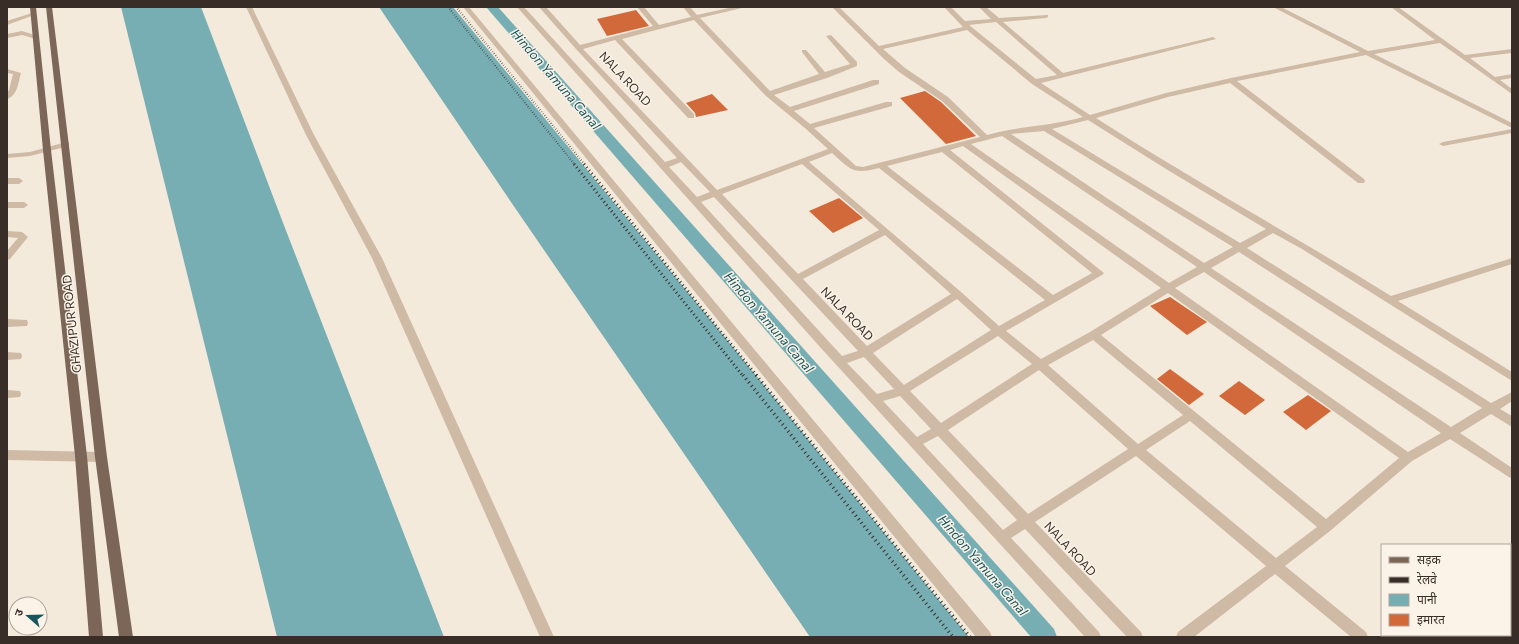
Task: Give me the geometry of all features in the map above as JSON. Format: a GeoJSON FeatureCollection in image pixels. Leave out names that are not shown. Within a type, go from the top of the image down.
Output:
{"type":"FeatureCollection","features":[{"type":"Feature","properties":{"kind":"main road","name":"GHAZIPUR ROAD"},"geometry":{"type":"LineString","coordinates":[[49,7],[101,457],[126,637]]}},
{"type":"Feature","properties":{"kind":"main road","name":"GHAZIPUR ROAD"},"geometry":{"type":"LineString","coordinates":[[34,11],[47,150],[81,456],[96,637]]}},
{"type":"Feature","properties":{"kind":"street"},"geometry":{"type":"LineString","coordinates":[[250,7],[310,134],[376,258],[547,637]]}},
{"type":"Feature","properties":{"kind":"street"},"geometry":{"type":"LineString","coordinates":[[466,7],[985,637]]}},
{"type":"Feature","properties":{"kind":"street"},"geometry":{"type":"LineString","coordinates":[[520,7],[840,361],[1094,637]]}},
{"type":"Feature","properties":{"kind":"street","name":"NALA ROAD"},"geometry":{"type":"LineString","coordinates":[[542,7],[578,48],[1136,637]]}},
{"type":"Feature","properties":{"kind":"street"},"geometry":{"type":"LineString","coordinates":[[640,7],[657,27]]}},
{"type":"Feature","properties":{"kind":"street"},"geometry":{"type":"LineString","coordinates":[[686,7],[768,94],[809,127],[833,150],[857,169],[863,170],[1003,133],[1066,124],[1166,95],[1231,80],[1366,54],[1442,42]]}},
{"type":"Feature","properties":{"kind":"street"},"geometry":{"type":"LineString","coordinates":[[578,48],[728,8],[743,7]]}},
{"type":"Feature","properties":{"kind":"street"},"geometry":{"type":"LineString","coordinates":[[836,7],[887,57],[902,70],[945,99],[976,127],[985,138]]}},
{"type":"Feature","properties":{"kind":"street"},"geometry":{"type":"LineString","coordinates":[[947,7],[965,26],[999,55],[1035,82],[1088,117],[1272,229],[1305,247],[1512,376]]}},
{"type":"Feature","properties":{"kind":"street"},"geometry":{"type":"LineString","coordinates":[[982,7],[1062,76]]}},
{"type":"Feature","properties":{"kind":"street"},"geometry":{"type":"LineString","coordinates":[[1276,7],[1366,54],[1512,126]]}},
{"type":"Feature","properties":{"kind":"street"},"geometry":{"type":"LineString","coordinates":[[1394,7],[1512,92]]}},
{"type":"Feature","properties":{"kind":"street"},"geometry":{"type":"LineString","coordinates":[[7,23],[34,11]]}},
{"type":"Feature","properties":{"kind":"street"},"geometry":{"type":"LineString","coordinates":[[878,48],[965,26],[996,20],[1046,16]]}},
{"type":"Feature","properties":{"kind":"street"},"geometry":{"type":"LineString","coordinates":[[7,36],[22,33],[36,37]]}},
{"type":"Feature","properties":{"kind":"street"},"geometry":{"type":"LineString","coordinates":[[768,94],[852,66],[854,64],[829,36]]}},
{"type":"Feature","properties":{"kind":"street"},"geometry":{"type":"LineString","coordinates":[[617,38],[691,116]]}},
{"type":"Feature","properties":{"kind":"street"},"geometry":{"type":"LineString","coordinates":[[1035,82],[1213,39]]}},
{"type":"Feature","properties":{"kind":"street"},"geometry":{"type":"LineString","coordinates":[[804,51],[824,76]]}},
{"type":"Feature","properties":{"kind":"street"},"geometry":{"type":"LineString","coordinates":[[1464,57],[1512,51]]}},
{"type":"Feature","properties":{"kind":"street"},"geometry":{"type":"LineString","coordinates":[[7,71],[17,73],[7,97]]}},
{"type":"Feature","properties":{"kind":"street"},"geometry":{"type":"LineString","coordinates":[[1494,79],[1512,76]]}},
{"type":"Feature","properties":{"kind":"street"},"geometry":{"type":"LineString","coordinates":[[1231,80],[1361,181]]}},
{"type":"Feature","properties":{"kind":"street"},"geometry":{"type":"LineString","coordinates":[[789,110],[876,82]]}},
{"type":"Feature","properties":{"kind":"street"},"geometry":{"type":"LineString","coordinates":[[809,127],[889,104]]}},
{"type":"Feature","properties":{"kind":"street"},"geometry":{"type":"LineString","coordinates":[[1045,128],[1239,247],[1512,422]]}},
{"type":"Feature","properties":{"kind":"street"},"geometry":{"type":"LineString","coordinates":[[1443,144],[1512,131]]}},
{"type":"Feature","properties":{"kind":"street"},"geometry":{"type":"LineString","coordinates":[[1003,133],[1450,434],[1512,474]]}},
{"type":"Feature","properties":{"kind":"street"},"geometry":{"type":"LineString","coordinates":[[964,143],[1408,458]]}},
{"type":"Feature","properties":{"kind":"street"},"geometry":{"type":"LineString","coordinates":[[7,156],[30,154],[66,144]]}},
{"type":"Feature","properties":{"kind":"street"},"geometry":{"type":"LineString","coordinates":[[875,399],[902,391],[998,331],[1099,273],[944,149]]}},
{"type":"Feature","properties":{"kind":"street"},"geometry":{"type":"LineString","coordinates":[[695,200],[833,150]]}},
{"type":"Feature","properties":{"kind":"street"},"geometry":{"type":"LineString","coordinates":[[663,166],[683,159]]}},
{"type":"Feature","properties":{"kind":"street"},"geometry":{"type":"LineString","coordinates":[[803,161],[833,185],[958,294],[998,331],[1040,364],[1137,450],[1361,637]]}},
{"type":"Feature","properties":{"kind":"street"},"geometry":{"type":"LineString","coordinates":[[881,166],[1052,300]]}},
{"type":"Feature","properties":{"kind":"street"},"geometry":{"type":"LineString","coordinates":[[7,181],[19,181]]}},
{"type":"Feature","properties":{"kind":"street"},"geometry":{"type":"LineString","coordinates":[[7,205],[24,205]]}},
{"type":"Feature","properties":{"kind":"street"},"geometry":{"type":"LineString","coordinates":[[915,443],[939,430],[1040,364],[1094,335],[1168,288],[1272,229]]}},
{"type":"Feature","properties":{"kind":"street"},"geometry":{"type":"LineString","coordinates":[[796,279],[885,231]]}},
{"type":"Feature","properties":{"kind":"street"},"geometry":{"type":"LineString","coordinates":[[7,234],[19,234],[22,237],[7,257]]}},
{"type":"Feature","properties":{"kind":"street"},"geometry":{"type":"LineString","coordinates":[[1390,300],[1512,261]]}},
{"type":"Feature","properties":{"kind":"street"},"geometry":{"type":"LineString","coordinates":[[840,361],[866,352],[958,294]]}},
{"type":"Feature","properties":{"kind":"street"},"geometry":{"type":"LineString","coordinates":[[7,323],[23,323]]}},
{"type":"Feature","properties":{"kind":"street"},"geometry":{"type":"LineString","coordinates":[[1094,335],[1326,527]]}},
{"type":"Feature","properties":{"kind":"street"},"geometry":{"type":"LineString","coordinates":[[1183,637],[1326,527],[1408,458],[1512,396]]}},
{"type":"Feature","properties":{"kind":"street"},"geometry":{"type":"LineString","coordinates":[[1002,537],[1191,415]]}},
{"type":"Feature","properties":{"kind":"street"},"geometry":{"type":"LineString","coordinates":[[7,455],[101,457]]}},
{"type":"Feature","properties":{"kind":"water"},"geometry":{"type":"Polygon","coordinates":[[[121,7],[201,7],[444,637],[277,637],[121,7]]]}},
{"type":"Feature","properties":{"kind":"water"},"geometry":{"type":"Polygon","coordinates":[[[379,7],[453,7],[969,637],[810,637],[513,205],[379,7]]]}},
{"type":"Feature","properties":{"kind":"building"},"geometry":{"type":"Polygon","coordinates":[[[636,10],[649,26],[607,36],[597,19],[636,10]]]}},
{"type":"Feature","properties":{"kind":"building"},"geometry":{"type":"Polygon","coordinates":[[[925,91],[941,102],[976,136],[946,144],[900,98],[925,91]]]}},
{"type":"Feature","properties":{"kind":"building"},"geometry":{"type":"Polygon","coordinates":[[[712,94],[728,110],[696,117],[695,113],[686,103],[712,94]]]}},
{"type":"Feature","properties":{"kind":"building"},"geometry":{"type":"Polygon","coordinates":[[[839,198],[863,218],[833,233],[809,211],[839,198]]]}},
{"type":"Feature","properties":{"kind":"building"},"geometry":{"type":"Polygon","coordinates":[[[1170,297],[1207,322],[1187,335],[1150,306],[1170,297]]]}},
{"type":"Feature","properties":{"kind":"building"},"geometry":{"type":"Polygon","coordinates":[[[1170,369],[1204,394],[1189,405],[1157,379],[1170,369]]]}},
{"type":"Feature","properties":{"kind":"building"},"geometry":{"type":"Polygon","coordinates":[[[1239,381],[1265,400],[1245,415],[1219,396],[1239,381]]]}},
{"type":"Feature","properties":{"kind":"building"},"geometry":{"type":"Polygon","coordinates":[[[1308,395],[1331,411],[1306,430],[1283,412],[1308,395]]]}},
{"type":"Feature","properties":{"kind":"waterway","name":"Hindon Yamuna Canal"},"geometry":{"type":"LineString","coordinates":[[492,7],[1046,637]]}},
{"type":"Feature","properties":{"kind":"railway"},"geometry":{"type":"LineString","coordinates":[[448,7],[575,165]]}},
{"type":"Feature","properties":{"kind":"railway"},"geometry":{"type":"LineString","coordinates":[[456,7],[585,165]]}},
{"type":"Feature","properties":{"kind":"railway"},"geometry":{"type":"LineString","coordinates":[[574,164],[743,376]]}},
{"type":"Feature","properties":{"kind":"railway"},"geometry":{"type":"LineString","coordinates":[[584,164],[757,376]]}},
{"type":"Feature","properties":{"kind":"railway"},"geometry":{"type":"LineString","coordinates":[[743,375],[953,637]]}},
{"type":"Feature","properties":{"kind":"railway"},"geometry":{"type":"LineString","coordinates":[[756,375],[970,637]]}}]}
